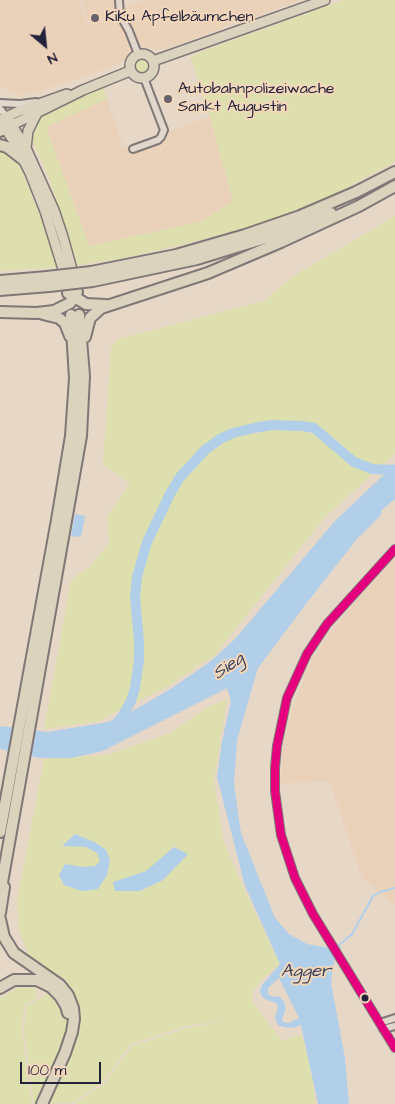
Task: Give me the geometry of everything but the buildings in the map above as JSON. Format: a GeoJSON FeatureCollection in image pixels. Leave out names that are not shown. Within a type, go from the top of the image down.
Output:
{"type":"FeatureCollection","features":[{"type":"Feature","properties":{"kind":"highway"},"geometry":{"type":"LineString","coordinates":[[0,144],[24,160]]}},
{"type":"Feature","properties":{"kind":"highway"},"geometry":{"type":"LineString","coordinates":[[92,276],[245,235],[300,216],[356,192],[395,172]]}},
{"type":"Feature","properties":{"kind":"highway"},"geometry":{"type":"LineString","coordinates":[[0,290],[197,259],[248,244],[304,224],[395,185]]}},
{"type":"Feature","properties":{"kind":"highway"},"geometry":{"type":"LineString","coordinates":[[78,348],[90,318],[101,308],[183,282],[250,256],[329,221],[395,185]]}},
{"type":"Feature","properties":{"kind":"highway"},"geometry":{"type":"LineString","coordinates":[[0,281],[48,282]]}},
{"type":"Feature","properties":{"kind":"highway"},"geometry":{"type":"LineString","coordinates":[[38,313],[61,309],[73,297],[91,305],[109,305]]}},
{"type":"Feature","properties":{"kind":"highway"},"geometry":{"type":"LineString","coordinates":[[0,312],[54,315],[65,323],[78,348]]}},
{"type":"Feature","properties":{"kind":"highway"},"geometry":{"type":"LineString","coordinates":[[0,894],[16,772],[55,554],[81,436],[84,403],[75,315]]}},
{"type":"Feature","properties":{"kind":"highway"},"geometry":{"type":"LineString","coordinates":[[0,832],[16,772]]}},
{"type":"Feature","properties":{"kind":"highway"},"geometry":{"type":"LineString","coordinates":[[0,913],[4,890],[4,875]]}},
{"type":"Feature","properties":{"kind":"highway"},"geometry":{"type":"LineString","coordinates":[[0,919],[4,937],[14,953],[60,985],[68,995],[73,1008],[72,1032],[65,1053],[40,1104]]}},
{"type":"Feature","properties":{"kind":"highway"},"geometry":{"type":"LineString","coordinates":[[0,988],[14,980],[37,980],[51,987],[66,1006],[69,1018],[67,1035],[40,1104]]}},
{"type":"Feature","properties":{"kind":"main road"},"geometry":{"type":"LineString","coordinates":[[153,62],[325,0]]}},
{"type":"Feature","properties":{"kind":"main road"},"geometry":{"type":"LineString","coordinates":[[138,54],[145,54],[153,62],[152,74],[144,78],[134,76],[130,70],[132,59],[138,54]]}},
{"type":"Feature","properties":{"kind":"main road"},"geometry":{"type":"LineString","coordinates":[[4,124],[38,112],[130,70]]}},
{"type":"Feature","properties":{"kind":"main road"},"geometry":{"type":"LineString","coordinates":[[4,124],[42,102],[83,90]]}},
{"type":"Feature","properties":{"kind":"main road"},"geometry":{"type":"LineString","coordinates":[[26,148],[31,122],[38,112]]}},
{"type":"Feature","properties":{"kind":"main road"},"geometry":{"type":"LineString","coordinates":[[4,124],[26,148],[60,228],[71,264],[75,315]]}},
{"type":"Feature","properties":{"kind":"main road"},"geometry":{"type":"LineString","coordinates":[[4,124],[24,160],[45,211],[73,297]]}},
{"type":"Feature","properties":{"kind":"street"},"geometry":{"type":"LineString","coordinates":[[118,0],[120,15],[138,54]]}},
{"type":"Feature","properties":{"kind":"street"},"geometry":{"type":"LineString","coordinates":[[133,149],[158,140],[164,130],[144,78]]}},
{"type":"Feature","properties":{"kind":"street"},"geometry":{"type":"LineString","coordinates":[[0,103],[42,102]]}},
{"type":"Feature","properties":{"kind":"street"},"geometry":{"type":"LineString","coordinates":[[0,109],[4,124]]}},
{"type":"Feature","properties":{"kind":"street"},"geometry":{"type":"LineString","coordinates":[[395,549],[327,624],[307,654],[287,698],[277,746],[275,791],[285,851],[300,891],[395,1048]]}},
{"type":"Feature","properties":{"kind":"street"},"geometry":{"type":"LineString","coordinates":[[381,1026],[395,1018]]}},
{"type":"Feature","properties":{"kind":"street"},"geometry":{"type":"LineString","coordinates":[[381,1026],[395,1026]]}},
{"type":"Feature","properties":{"kind":"shaded area"},"geometry":{"type":"Polygon","coordinates":[[[0,0],[80,0],[89,27],[122,8],[144,0],[301,0],[168,48],[153,49],[145,46],[129,52],[127,58],[119,63],[92,74],[26,95],[18,95],[0,86],[0,0]]]}},
{"type":"Feature","properties":{"kind":"shaded area","name":"KiKu Apfelbäumchen"},"geometry":{"type":"Polygon","coordinates":[[[82,0],[115,0],[114,12],[90,24],[82,0]]]}},
{"type":"Feature","properties":{"kind":"shaded area"},"geometry":{"type":"Polygon","coordinates":[[[107,99],[124,148],[210,116],[233,202],[199,222],[89,246],[46,126],[107,99]]]}},
{"type":"Feature","properties":{"kind":"shaded area"},"geometry":{"type":"Polygon","coordinates":[[[395,559],[395,905],[362,878],[330,782],[280,783],[284,744],[293,707],[310,664],[333,629],[395,559]]]}},
{"type":"Feature","properties":{"kind":"green space"},"geometry":{"type":"Polygon","coordinates":[[[343,0],[395,0],[395,162],[325,199],[266,222],[120,259],[75,265],[68,236],[48,175],[32,140],[31,133],[35,122],[44,115],[103,87],[107,99],[46,127],[89,246],[199,222],[233,202],[210,116],[190,56],[343,0]]]}},
{"type":"Feature","properties":{"kind":"green space"},"geometry":{"type":"Polygon","coordinates":[[[142,57],[148,60],[151,66],[148,72],[142,75],[136,72],[133,66],[136,60],[142,57]]]}},
{"type":"Feature","properties":{"kind":"green space"},"geometry":{"type":"Polygon","coordinates":[[[0,149],[15,159],[21,169],[58,267],[0,271],[0,149]]]}},
{"type":"Feature","properties":{"kind":"green space"},"geometry":{"type":"Polygon","coordinates":[[[395,216],[395,454],[325,517],[215,655],[166,687],[99,721],[44,729],[71,580],[89,567],[109,543],[107,516],[130,484],[103,464],[111,348],[118,339],[264,301],[295,275],[395,216]]]}},
{"type":"Feature","properties":{"kind":"green space"},"geometry":{"type":"Polygon","coordinates":[[[227,700],[214,780],[224,842],[243,887],[280,964],[262,979],[254,990],[252,1001],[282,1041],[301,1034],[311,1070],[316,1104],[74,1104],[104,1084],[132,1046],[187,1028],[234,1019],[186,1026],[131,1044],[102,1083],[72,1103],[34,1104],[24,1032],[26,1006],[46,995],[19,931],[17,901],[44,759],[107,755],[170,733],[209,706],[227,700]]]}},
{"type":"Feature","properties":{"kind":"green space"},"geometry":{"type":"Polygon","coordinates":[[[20,987],[36,988],[37,998],[24,1005],[22,1032],[32,1104],[0,1104],[0,998],[20,987]]]}},
{"type":"Feature","properties":{"kind":"water"},"geometry":{"type":"Polygon","coordinates":[[[395,464],[395,499],[382,510],[380,516],[356,540],[258,668],[237,740],[234,784],[241,833],[275,918],[289,934],[307,944],[329,948],[337,944],[341,948],[335,954],[331,983],[345,1058],[349,1104],[318,1104],[301,1025],[292,1028],[278,1025],[275,1019],[278,1007],[276,1003],[262,997],[260,990],[280,964],[245,886],[217,777],[222,741],[231,701],[227,688],[103,751],[71,758],[40,758],[0,749],[0,726],[47,732],[103,723],[122,717],[172,688],[211,661],[235,639],[334,522],[395,464]],[[279,978],[268,988],[268,994],[280,997],[283,1000],[286,1008],[282,1020],[285,1023],[299,1018],[279,978]]]}},
{"type":"Feature","properties":{"kind":"water"},"geometry":{"type":"Polygon","coordinates":[[[75,514],[85,516],[81,537],[71,536],[75,514]]]}},
{"type":"Feature","properties":{"kind":"water"},"geometry":{"type":"Polygon","coordinates":[[[75,834],[96,843],[106,850],[110,860],[107,875],[98,889],[82,891],[64,885],[59,875],[65,864],[83,867],[95,866],[100,861],[97,853],[86,847],[62,846],[75,834]]]}},
{"type":"Feature","properties":{"kind":"water"},"geometry":{"type":"Polygon","coordinates":[[[174,847],[188,854],[163,880],[140,891],[115,891],[113,882],[146,871],[174,847]]]}},
{"type":"Feature","properties":{"kind":"waterway"},"geometry":{"type":"LineString","coordinates":[[114,726],[122,717],[131,701],[135,688],[139,660],[135,597],[137,577],[147,542],[180,477],[205,450],[220,439],[233,433],[271,425],[302,426],[314,428],[354,462],[372,469],[395,470]]}},
{"type":"Feature","properties":{"kind":"waterway"},"geometry":{"type":"LineString","coordinates":[[338,946],[352,934],[373,896],[395,888]]}},
{"type":"Feature","properties":{"kind":"transit line"},"geometry":{"type":"LineString","coordinates":[[395,549],[327,624],[307,654],[287,698],[277,746],[275,768],[275,791],[281,835],[295,878],[313,914],[395,1048]]}},
{"type":"Feature","properties":{"kind":"place","name":"KiKu Apfelbäumchen"},"geometry":{"type":"Point","coordinates":[95,18]}},
{"type":"Feature","properties":{"kind":"place","name":"Autobahnpolizeiwache Sankt Augustin"},"geometry":{"type":"Point","coordinates":[168,99]}},
{"type":"Feature","properties":{"kind":"water label","name":"Sieg"},"geometry":{"type":"Point","coordinates":[229,667]}},
{"type":"Feature","properties":{"kind":"water label","name":"Agger"},"geometry":{"type":"Point","coordinates":[306,972]}}]}
